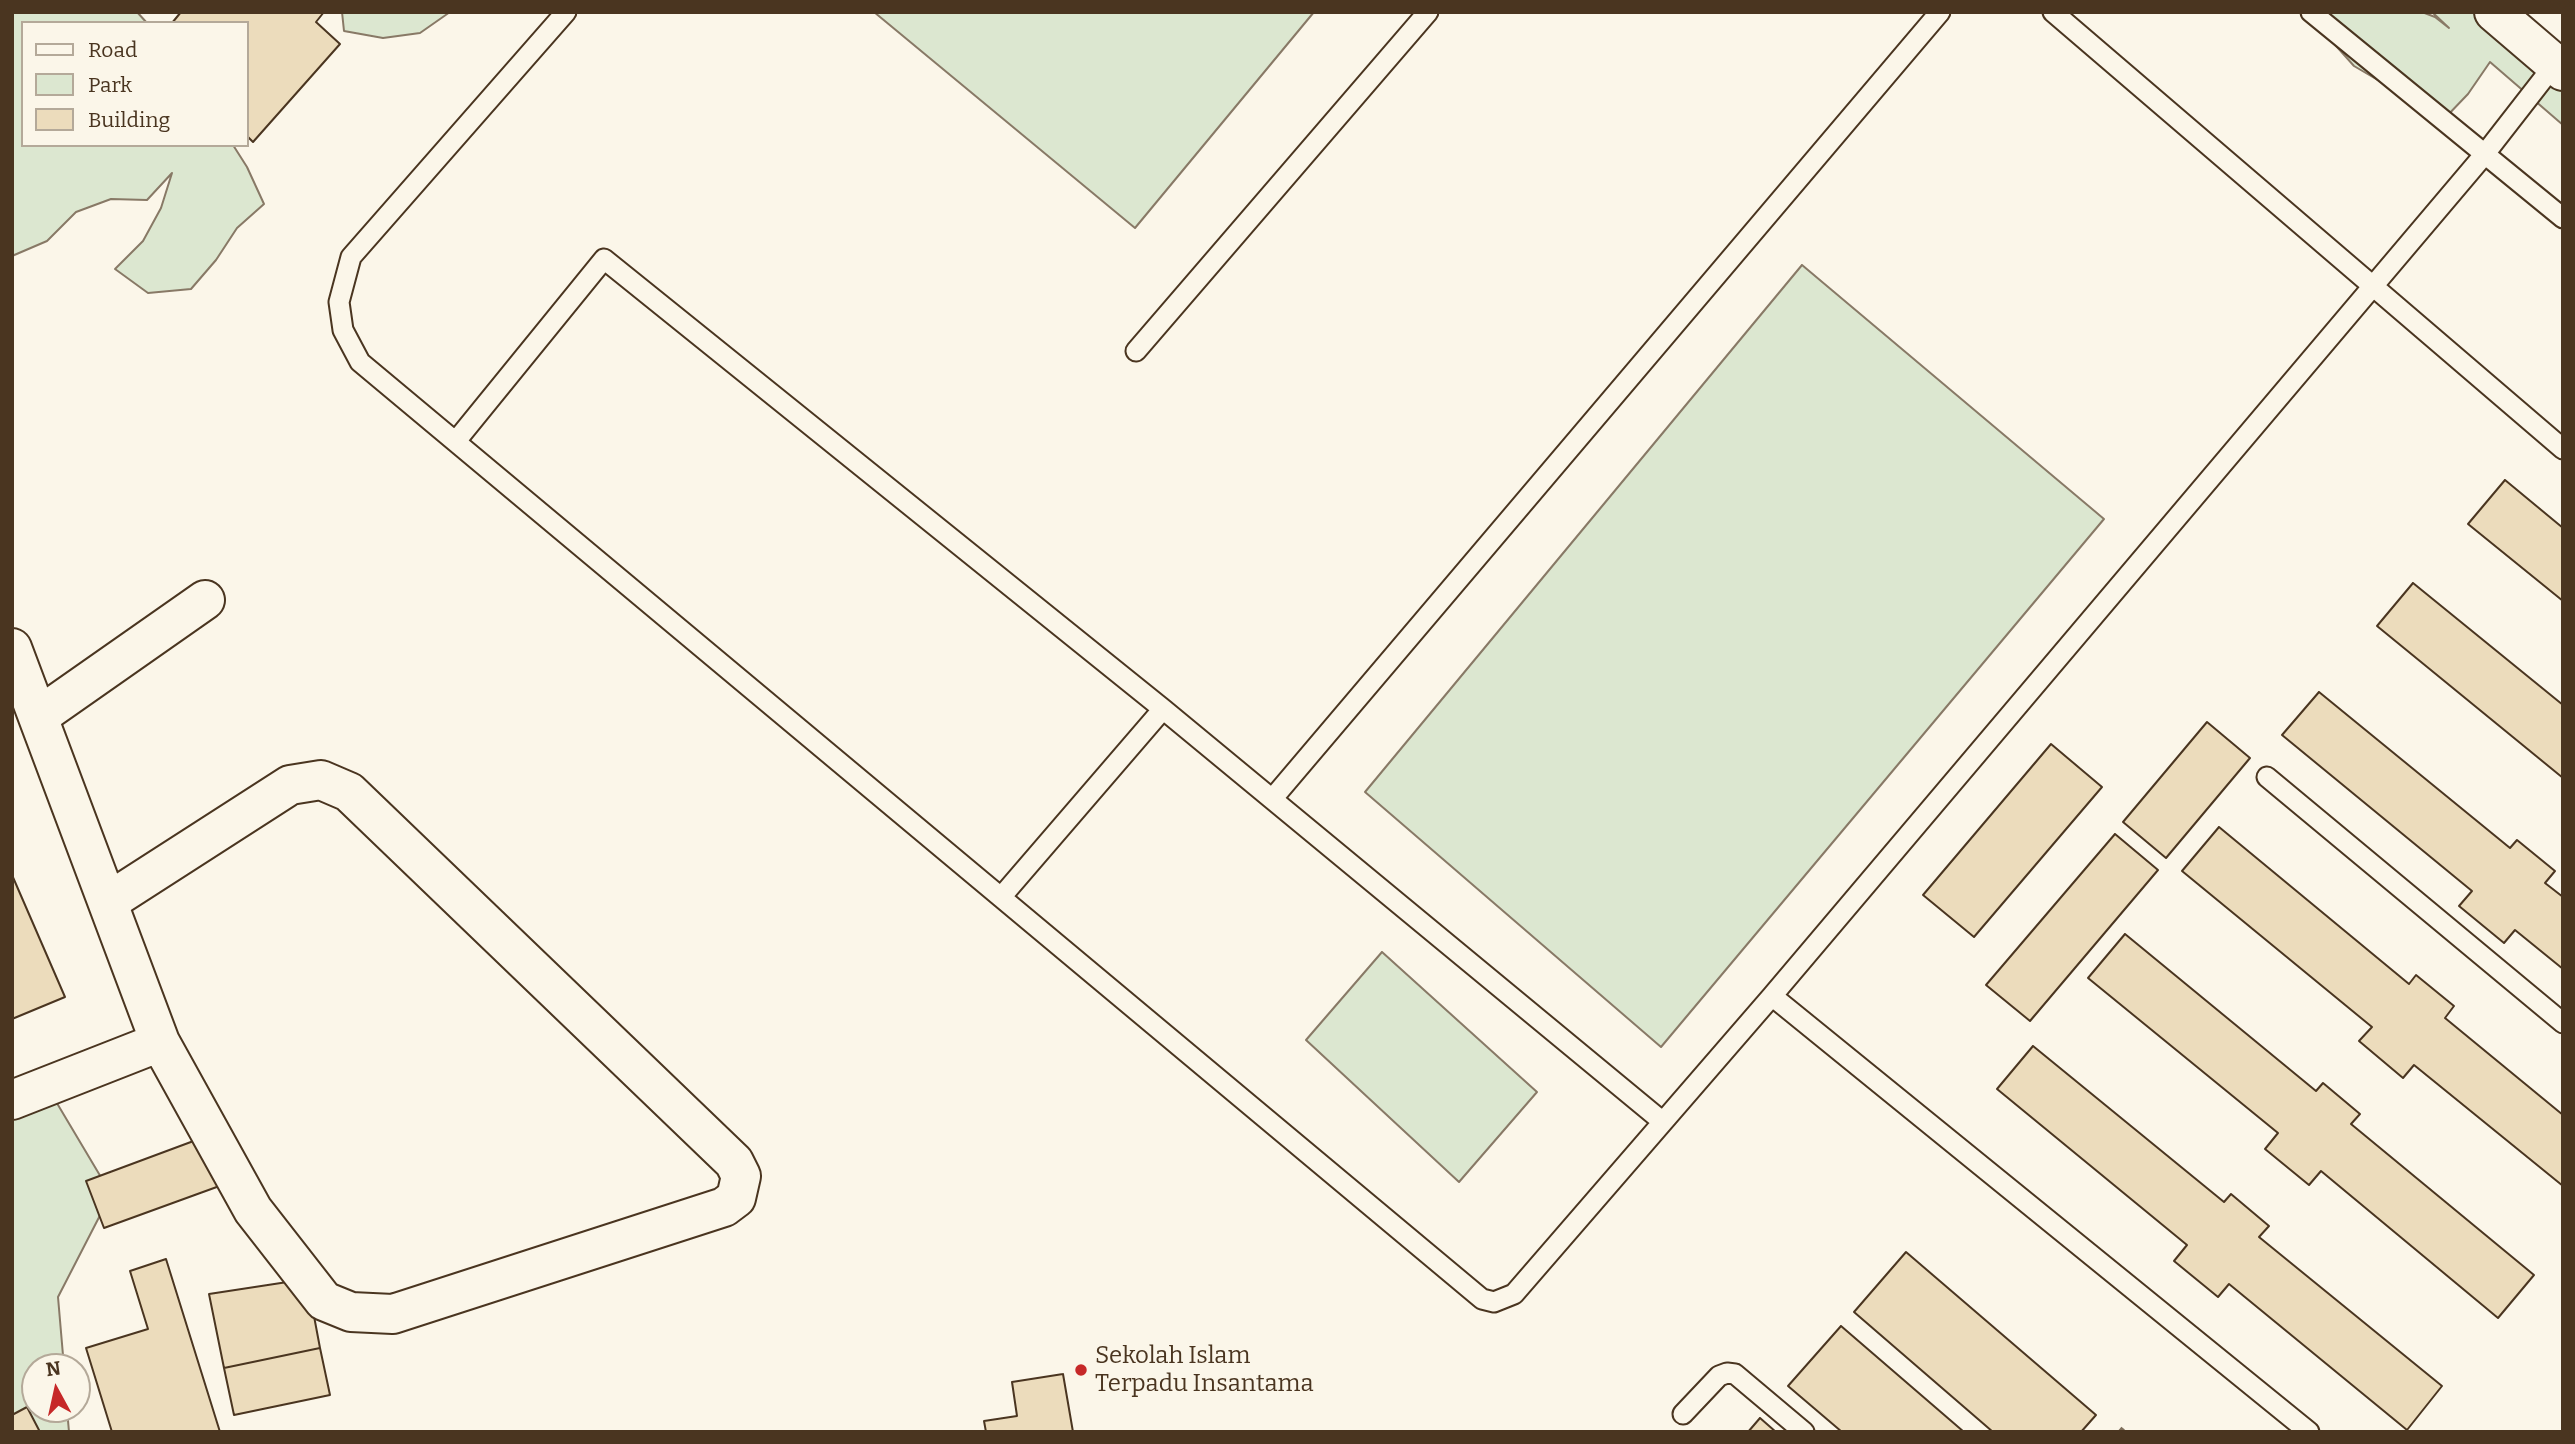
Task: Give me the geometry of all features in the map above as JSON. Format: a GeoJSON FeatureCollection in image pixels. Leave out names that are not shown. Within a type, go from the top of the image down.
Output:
{"type":"FeatureCollection","features":[{"type":"Feature","properties":{"kind":"street"},"geometry":{"type":"LineString","coordinates":[[2494,12],[2558,68]]}},
{"type":"Feature","properties":{"kind":"street"},"geometry":{"type":"LineString","coordinates":[[38,717],[205,600]]}},
{"type":"Feature","properties":{"kind":"street"},"geometry":{"type":"LineString","coordinates":[[12,648],[160,1042],[253,1210],[324,1301],[351,1312],[393,1314],[724,1207],[736,1198],[741,1176],[734,1162],[349,792],[321,780],[290,785],[108,902]]}},
{"type":"Feature","properties":{"kind":"street"},"geometry":{"type":"LineString","coordinates":[[12,1100],[160,1042]]}},
{"type":"Feature","properties":{"kind":"lane"},"geometry":{"type":"LineString","coordinates":[[566,12],[351,257],[339,302],[343,330],[360,362],[1482,1299],[1494,1302],[1514,1294],[1772,996],[2558,68]]}},
{"type":"Feature","properties":{"kind":"lane"},"geometry":{"type":"LineString","coordinates":[[1136,351],[1428,12]]}},
{"type":"Feature","properties":{"kind":"lane"},"geometry":{"type":"LineString","coordinates":[[1273,798],[1940,12]]}},
{"type":"Feature","properties":{"kind":"lane"},"geometry":{"type":"LineString","coordinates":[[2053,12],[2563,449]]}},
{"type":"Feature","properties":{"kind":"lane"},"geometry":{"type":"LineString","coordinates":[[2311,12],[2563,218]]}},
{"type":"Feature","properties":{"kind":"lane"},"geometry":{"type":"LineString","coordinates":[[456,441],[604,259],[1273,798],[1663,1122]]}},
{"type":"Feature","properties":{"kind":"lane"},"geometry":{"type":"LineString","coordinates":[[1002,896],[1163,709]]}},
{"type":"Feature","properties":{"kind":"lane"},"geometry":{"type":"LineString","coordinates":[[2267,777],[2563,1023]]}},
{"type":"Feature","properties":{"kind":"lane"},"geometry":{"type":"LineString","coordinates":[[1772,996],[2309,1432]]}},
{"type":"Feature","properties":{"kind":"lane"},"geometry":{"type":"LineString","coordinates":[[1683,1414],[1719,1376],[1735,1374],[1804,1432]]}},
{"type":"Feature","properties":{"kind":"green space"},"geometry":{"type":"Polygon","coordinates":[[[12,12],[137,12],[145,21],[21,21],[21,147],[234,147],[264,204],[237,228],[216,260],[191,289],[148,293],[115,269],[143,241],[161,208],[172,173],[147,200],[111,199],[76,212],[47,241],[12,256],[12,12]]]}},
{"type":"Feature","properties":{"kind":"green space"},"geometry":{"type":"Polygon","coordinates":[[[342,12],[450,12],[420,33],[383,38],[344,31],[342,12]]]}},
{"type":"Feature","properties":{"kind":"green space"},"geometry":{"type":"Polygon","coordinates":[[[874,12],[1314,12],[1135,228],[874,12]]]}},
{"type":"Feature","properties":{"kind":"green space"},"geometry":{"type":"Polygon","coordinates":[[[2314,12],[2422,12],[2435,17],[2449,28],[2432,12],[2494,12],[2563,71],[2563,125],[2490,62],[2468,94],[2444,119],[2354,66],[2329,38],[2314,12]]]}},
{"type":"Feature","properties":{"kind":"green space"},"geometry":{"type":"Polygon","coordinates":[[[1802,265],[2104,519],[1661,1047],[1365,792],[1802,265]]]}},
{"type":"Feature","properties":{"kind":"green space"},"geometry":{"type":"Polygon","coordinates":[[[1382,952],[1537,1092],[1459,1182],[1306,1040],[1382,952]]]}},
{"type":"Feature","properties":{"kind":"green space"},"geometry":{"type":"Polygon","coordinates":[[[39,1073],[111,1194],[58,1297],[63,1353],[21,1353],[21,1423],[68,1423],[69,1432],[12,1432],[12,1081],[39,1073]]]}},
{"type":"Feature","properties":{"kind":"building"},"geometry":{"type":"Polygon","coordinates":[[[181,12],[324,12],[316,22],[340,44],[253,142],[248,137],[248,21],[174,21],[181,12]]]}},
{"type":"Feature","properties":{"kind":"building"},"geometry":{"type":"Polygon","coordinates":[[[2505,480],[2563,528],[2563,601],[2468,524],[2505,480]]]}},
{"type":"Feature","properties":{"kind":"building"},"geometry":{"type":"Polygon","coordinates":[[[2413,583],[2563,705],[2563,778],[2377,626],[2413,583]]]}},
{"type":"Feature","properties":{"kind":"building"},"geometry":{"type":"Polygon","coordinates":[[[2319,692],[2510,848],[2517,840],[2555,871],[2545,883],[2563,897],[2563,969],[2515,930],[2504,943],[2459,906],[2472,891],[2282,735],[2319,692]]]}},
{"type":"Feature","properties":{"kind":"building"},"geometry":{"type":"Polygon","coordinates":[[[2207,722],[2250,758],[2166,858],[2123,822],[2207,722]]]}},
{"type":"Feature","properties":{"kind":"building"},"geometry":{"type":"Polygon","coordinates":[[[2051,744],[2102,787],[1974,937],[1923,895],[2051,744]]]}},
{"type":"Feature","properties":{"kind":"building"},"geometry":{"type":"Polygon","coordinates":[[[2219,827],[2409,984],[2416,975],[2454,1006],[2445,1018],[2563,1115],[2563,1186],[2414,1065],[2403,1078],[2359,1041],[2372,1027],[2182,871],[2219,827]]]}},
{"type":"Feature","properties":{"kind":"building"},"geometry":{"type":"Polygon","coordinates":[[[2115,834],[2158,870],[2030,1021],[1986,985],[2115,834]]]}},
{"type":"Feature","properties":{"kind":"building"},"geometry":{"type":"Polygon","coordinates":[[[12,875],[65,997],[12,1019],[12,875]]]}},
{"type":"Feature","properties":{"kind":"building"},"geometry":{"type":"Polygon","coordinates":[[[2125,934],[2316,1091],[2323,1083],[2360,1114],[2351,1124],[2534,1275],[2498,1318],[2321,1171],[2309,1185],[2265,1149],[2278,1133],[2088,978],[2125,934]]]}},
{"type":"Feature","properties":{"kind":"building"},"geometry":{"type":"Polygon","coordinates":[[[2033,1046],[2224,1202],[2231,1194],[2269,1226],[2259,1237],[2442,1386],[2407,1430],[2229,1284],[2218,1297],[2174,1261],[2187,1245],[1997,1089],[2033,1046]]]}},
{"type":"Feature","properties":{"kind":"building"},"geometry":{"type":"Polygon","coordinates":[[[207,1136],[225,1184],[104,1228],[86,1181],[207,1136]]]}},
{"type":"Feature","properties":{"kind":"building"},"geometry":{"type":"Polygon","coordinates":[[[1906,1252],[2096,1415],[2081,1432],[1993,1432],[1854,1312],[1906,1252]]]}},
{"type":"Feature","properties":{"kind":"building"},"geometry":{"type":"Polygon","coordinates":[[[166,1259],[220,1432],[112,1432],[91,1364],[91,1353],[88,1353],[86,1348],[148,1329],[130,1271],[166,1259]]]}},
{"type":"Feature","properties":{"kind":"building"},"geometry":{"type":"Polygon","coordinates":[[[307,1279],[320,1348],[224,1368],[209,1294],[307,1279]]]}},
{"type":"Feature","properties":{"kind":"building"},"geometry":{"type":"Polygon","coordinates":[[[1841,1326],[1964,1432],[1842,1432],[1788,1386],[1841,1326]]]}},
{"type":"Feature","properties":{"kind":"building"},"geometry":{"type":"Polygon","coordinates":[[[320,1348],[330,1395],[234,1415],[224,1368],[320,1348]]]}},
{"type":"Feature","properties":{"kind":"building"},"geometry":{"type":"Polygon","coordinates":[[[1063,1374],[1073,1432],[986,1432],[984,1421],[1017,1416],[1012,1382],[1063,1374]]]}},
{"type":"Feature","properties":{"kind":"building"},"geometry":{"type":"Polygon","coordinates":[[[21,1410],[21,1423],[35,1423],[40,1432],[12,1432],[12,1415],[21,1410]]]}},
{"type":"Feature","properties":{"kind":"building"},"geometry":{"type":"Polygon","coordinates":[[[1760,1418],[1776,1432],[1748,1432],[1760,1418]]]}},
{"type":"Feature","properties":{"kind":"place","name":"Sekolah Islam Terpadu Insantama"},"geometry":{"type":"Point","coordinates":[1081,1370]}}]}
